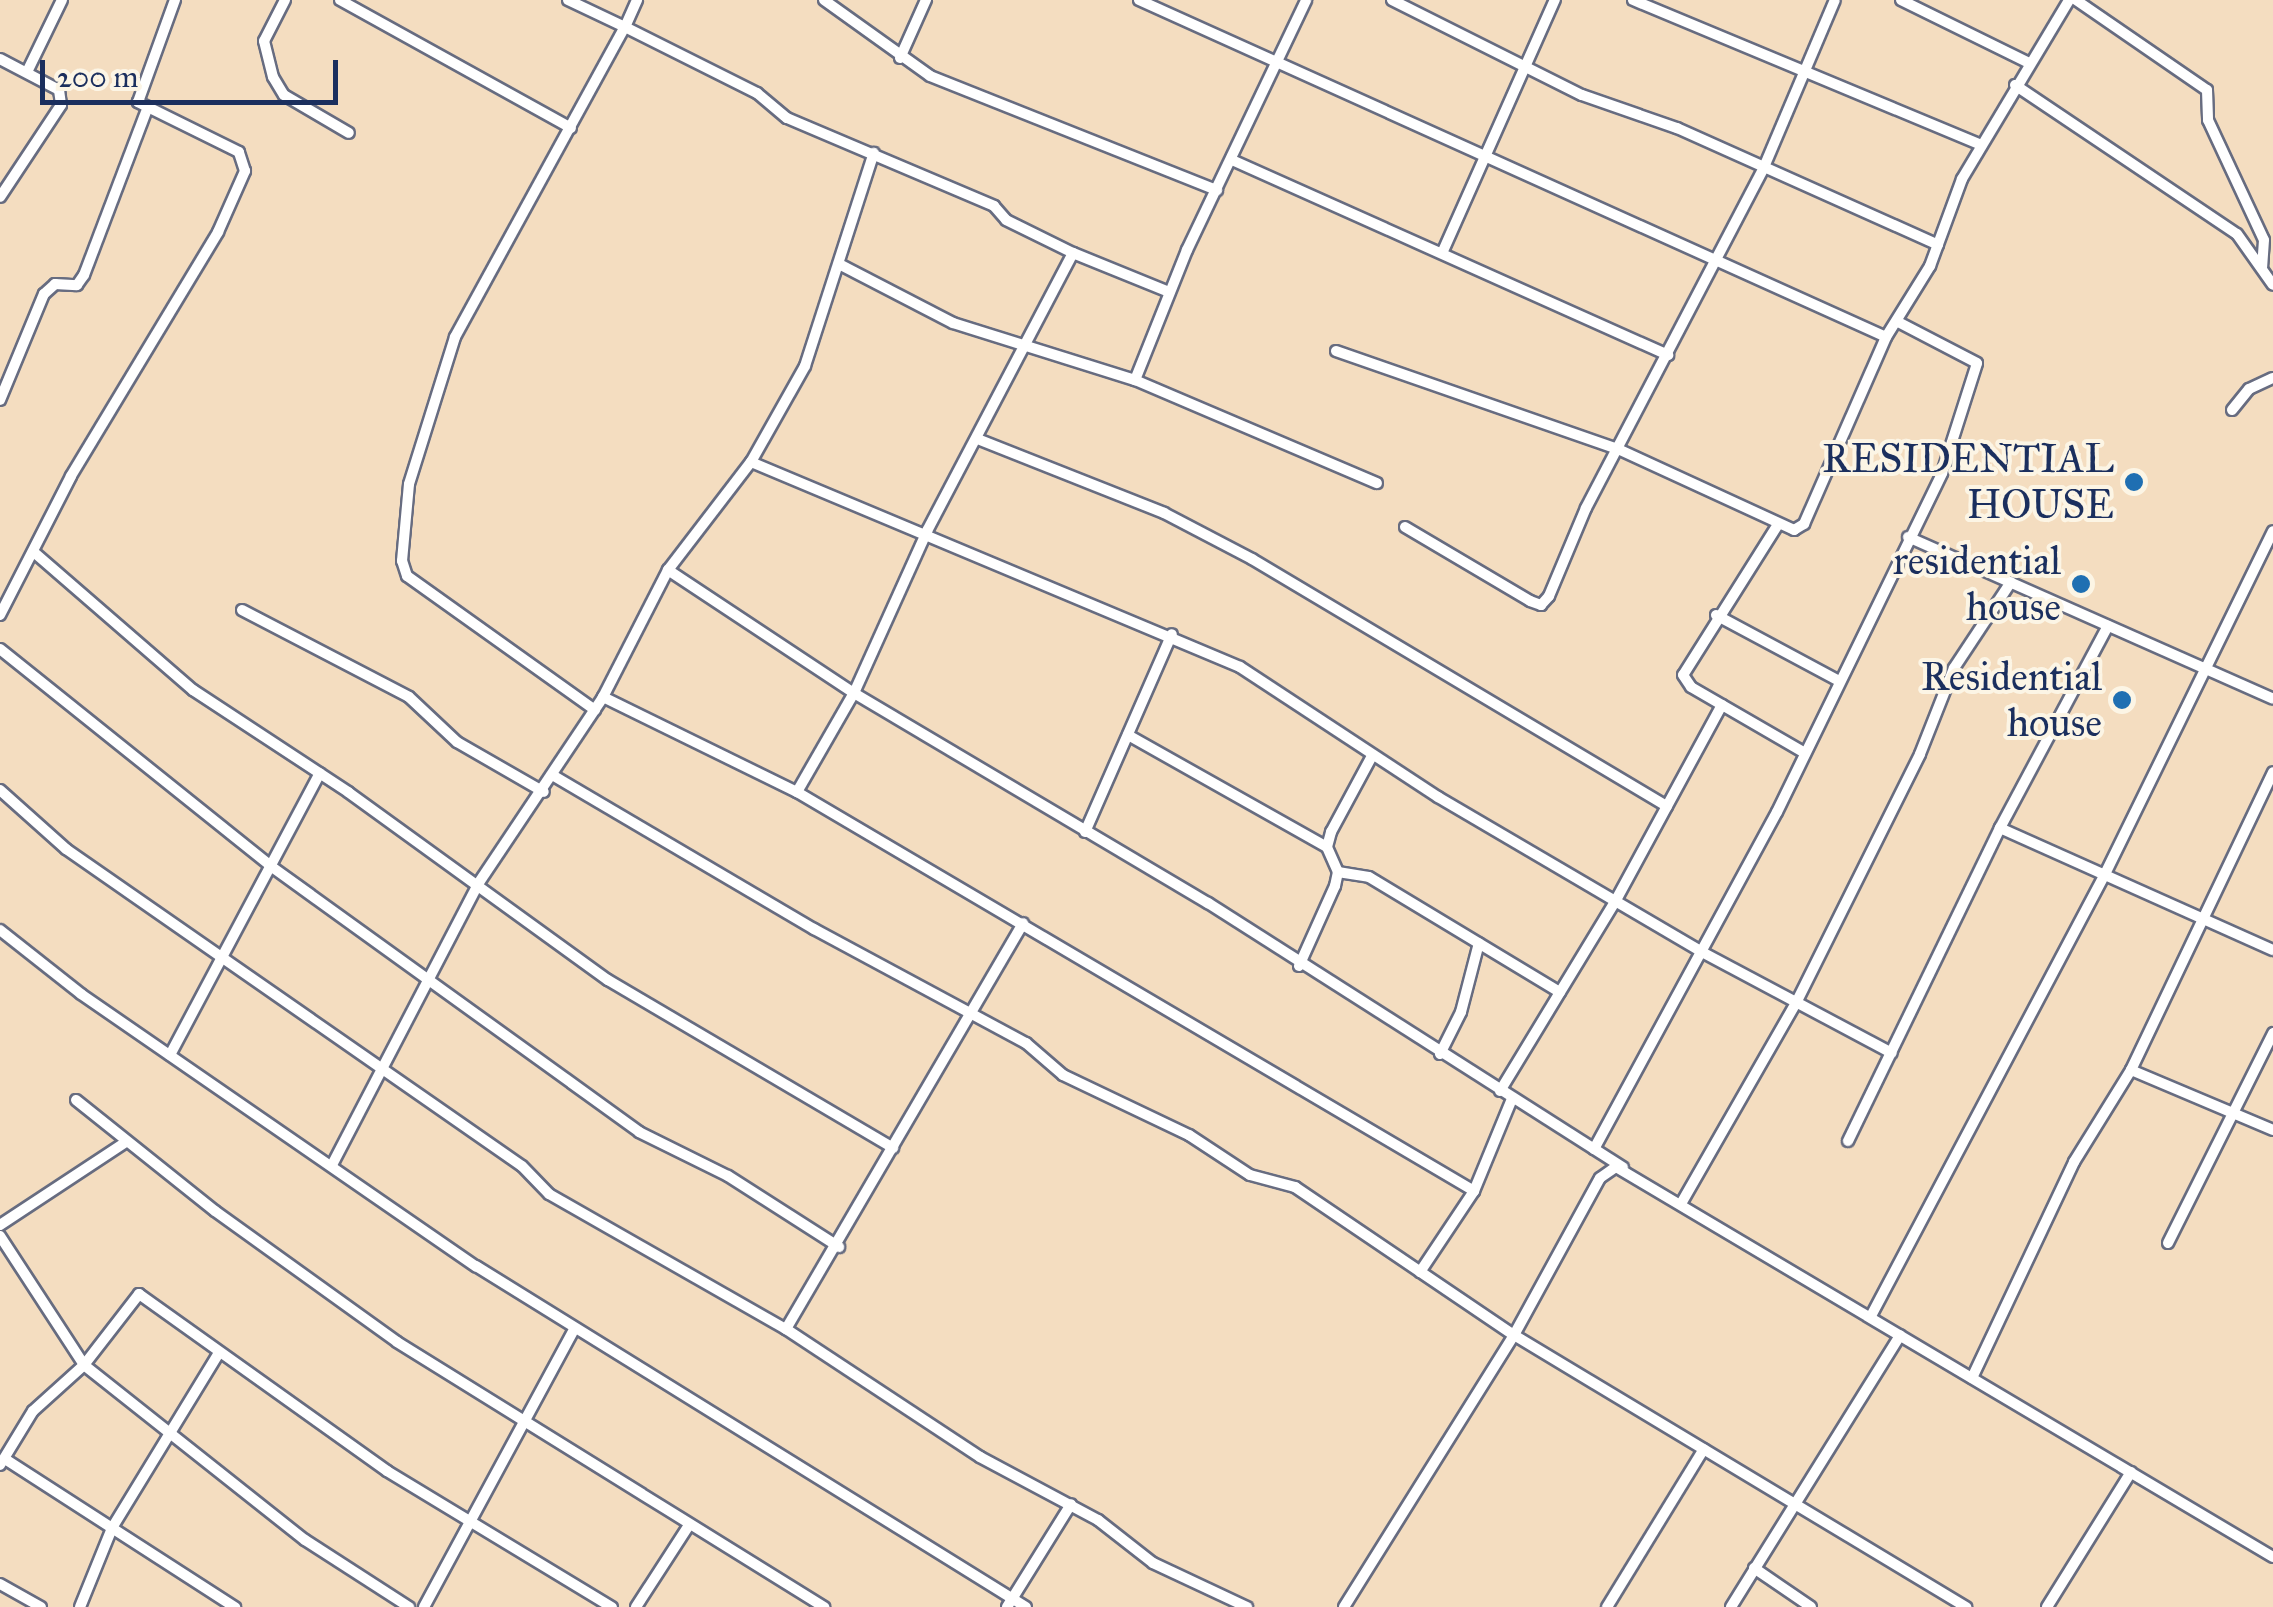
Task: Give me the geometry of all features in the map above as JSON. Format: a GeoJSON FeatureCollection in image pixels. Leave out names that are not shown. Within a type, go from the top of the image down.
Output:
{"type":"FeatureCollection","features":[{"type":"Feature","properties":{"kind":"street"},"geometry":{"type":"LineString","coordinates":[[27,72],[62,0]]}},
{"type":"Feature","properties":{"kind":"street"},"geometry":{"type":"LineString","coordinates":[[0,615],[36,554],[71,476],[218,232],[245,170],[239,152],[146,112],[138,102],[142,80],[175,0]]}},
{"type":"Feature","properties":{"kind":"street"},"geometry":{"type":"LineString","coordinates":[[286,0],[264,41],[273,77],[284,95],[349,133]]}},
{"type":"Feature","properties":{"kind":"street"},"geometry":{"type":"LineString","coordinates":[[340,0],[571,128]]}},
{"type":"Feature","properties":{"kind":"street"},"geometry":{"type":"LineString","coordinates":[[568,0],[758,93],[787,118],[994,206],[1006,220],[1073,253],[1169,292]]}},
{"type":"Feature","properties":{"kind":"street"},"geometry":{"type":"LineString","coordinates":[[595,710],[408,576],[402,561],[416,454],[455,338],[571,128],[636,0]]}},
{"type":"Feature","properties":{"kind":"street"},"geometry":{"type":"LineString","coordinates":[[824,0],[900,58],[1216,190]]}},
{"type":"Feature","properties":{"kind":"street"},"geometry":{"type":"LineString","coordinates":[[900,58],[926,0]]}},
{"type":"Feature","properties":{"kind":"street"},"geometry":{"type":"LineString","coordinates":[[1140,0],[1276,64],[1718,256],[1886,337]]}},
{"type":"Feature","properties":{"kind":"street"},"geometry":{"type":"LineString","coordinates":[[1136,380],[1169,292],[1306,0]]}},
{"type":"Feature","properties":{"kind":"street"},"geometry":{"type":"LineString","coordinates":[[1392,0],[1526,67],[1938,244]]}},
{"type":"Feature","properties":{"kind":"street"},"geometry":{"type":"LineString","coordinates":[[1443,251],[1489,157],[1555,0]]}},
{"type":"Feature","properties":{"kind":"street"},"geometry":{"type":"LineString","coordinates":[[1633,0],[1981,144]]}},
{"type":"Feature","properties":{"kind":"street"},"geometry":{"type":"LineString","coordinates":[[1404,527],[1541,605],[1764,167],[1835,0]]}},
{"type":"Feature","properties":{"kind":"street"},"geometry":{"type":"LineString","coordinates":[[1901,0],[2028,62]]}},
{"type":"Feature","properties":{"kind":"street"},"geometry":{"type":"LineString","coordinates":[[1336,351],[1618,450],[1776,526],[1794,530],[1804,524],[1886,337],[1900,323],[1981,144],[2068,0]]}},
{"type":"Feature","properties":{"kind":"street"},"geometry":{"type":"LineString","coordinates":[[2076,0],[2208,90],[2208,120],[2264,240],[2262,267]]}},
{"type":"Feature","properties":{"kind":"street"},"geometry":{"type":"LineString","coordinates":[[0,58],[59,90],[62,105],[0,197]]}},
{"type":"Feature","properties":{"kind":"street"},"geometry":{"type":"LineString","coordinates":[[2015,85],[2237,234],[2273,285]]}},
{"type":"Feature","properties":{"kind":"street"},"geometry":{"type":"LineString","coordinates":[[0,400],[44,294],[55,284],[77,285],[84,275],[146,112]]}},
{"type":"Feature","properties":{"kind":"street"},"geometry":{"type":"LineString","coordinates":[[333,1163],[432,980],[478,884],[544,792],[603,697],[668,570],[751,462],[805,366],[841,265],[874,153]]}},
{"type":"Feature","properties":{"kind":"street"},"geometry":{"type":"LineString","coordinates":[[1232,160],[1668,354]]}},
{"type":"Feature","properties":{"kind":"street"},"geometry":{"type":"LineString","coordinates":[[797,792],[854,693],[927,531],[980,440],[1073,253]]}},
{"type":"Feature","properties":{"kind":"street"},"geometry":{"type":"LineString","coordinates":[[841,265],[953,323],[1030,343],[1136,380],[1377,483]]}},
{"type":"Feature","properties":{"kind":"street"},"geometry":{"type":"LineString","coordinates":[[1594,1149],[1805,753],[1942,473],[1979,370],[1978,363],[1900,323]]}},
{"type":"Feature","properties":{"kind":"street"},"geometry":{"type":"LineString","coordinates":[[2232,410],[2249,389],[2273,378]]}},
{"type":"Feature","properties":{"kind":"street"},"geometry":{"type":"LineString","coordinates":[[980,440],[1164,513],[1252,559],[1668,806]]}},
{"type":"Feature","properties":{"kind":"street"},"geometry":{"type":"LineString","coordinates":[[751,462],[834,501],[927,531],[1172,634],[1240,667],[1372,756],[1700,951],[1892,1053]]}},
{"type":"Feature","properties":{"kind":"street"},"geometry":{"type":"LineString","coordinates":[[1776,526],[1716,615],[1683,675],[1722,705],[1805,753]]}},
{"type":"Feature","properties":{"kind":"street"},"geometry":{"type":"LineString","coordinates":[[1872,1316],[2104,876],[2209,670],[2273,531]]}},
{"type":"Feature","properties":{"kind":"street"},"geometry":{"type":"LineString","coordinates":[[1908,537],[2273,699]]}},
{"type":"Feature","properties":{"kind":"street"},"geometry":{"type":"LineString","coordinates":[[36,554],[193,690],[320,773],[689,1034],[892,1148]]}},
{"type":"Feature","properties":{"kind":"street"},"geometry":{"type":"LineString","coordinates":[[668,570],[854,693],[1085,832],[1512,1099],[2273,1557]]}},
{"type":"Feature","properties":{"kind":"street"},"geometry":{"type":"LineString","coordinates":[[1682,1202],[1796,1003],[1920,754],[1954,668],[2011,582]]}},
{"type":"Feature","properties":{"kind":"street"},"geometry":{"type":"LineString","coordinates":[[242,610],[410,697],[458,742],[544,792]]}},
{"type":"Feature","properties":{"kind":"street"},"geometry":{"type":"LineString","coordinates":[[1716,615],[1839,681]]}},
{"type":"Feature","properties":{"kind":"street"},"geometry":{"type":"LineString","coordinates":[[1848,1141],[2000,828],[2108,626]]}},
{"type":"Feature","properties":{"kind":"street"},"geometry":{"type":"LineString","coordinates":[[1085,832],[1172,634]]}},
{"type":"Feature","properties":{"kind":"street"},"geometry":{"type":"LineString","coordinates":[[0,649],[272,867],[639,1132],[728,1176],[839,1247]]}},
{"type":"Feature","properties":{"kind":"street"},"geometry":{"type":"LineString","coordinates":[[603,697],[797,792],[1474,1191]]}},
{"type":"Feature","properties":{"kind":"street"},"geometry":{"type":"LineString","coordinates":[[1500,1091],[1616,900],[1722,705]]}},
{"type":"Feature","properties":{"kind":"street"},"geometry":{"type":"LineString","coordinates":[[1128,736],[1327,847],[1338,872],[1298,966]]}},
{"type":"Feature","properties":{"kind":"street"},"geometry":{"type":"LineString","coordinates":[[1327,847],[1372,756]]}},
{"type":"Feature","properties":{"kind":"street"},"geometry":{"type":"LineString","coordinates":[[1972,1378],[2074,1162],[2131,1070],[2273,772]]}},
{"type":"Feature","properties":{"kind":"street"},"geometry":{"type":"LineString","coordinates":[[170,1055],[224,960],[320,773]]}},
{"type":"Feature","properties":{"kind":"street"},"geometry":{"type":"LineString","coordinates":[[554,776],[1026,1043],[1063,1075],[1189,1136],[1250,1176],[1295,1186],[1514,1335],[1966,1607]]}},
{"type":"Feature","properties":{"kind":"street"},"geometry":{"type":"LineString","coordinates":[[0,790],[66,849],[522,1166],[549,1194],[786,1329],[965,1447],[1070,1504],[1154,1563],[1247,1607]]}},
{"type":"Feature","properties":{"kind":"street"},"geometry":{"type":"LineString","coordinates":[[2000,828],[2273,950]]}},
{"type":"Feature","properties":{"kind":"street"},"geometry":{"type":"LineString","coordinates":[[1338,872],[1369,876],[1560,992]]}},
{"type":"Feature","properties":{"kind":"street"},"geometry":{"type":"LineString","coordinates":[[786,1329],[839,1247],[1023,922]]}},
{"type":"Feature","properties":{"kind":"street"},"geometry":{"type":"LineString","coordinates":[[0,930],[170,1055],[574,1328],[1010,1603],[1026,1607]]}},
{"type":"Feature","properties":{"kind":"street"},"geometry":{"type":"LineString","coordinates":[[1440,1054],[1461,1012],[1479,943]]}},
{"type":"Feature","properties":{"kind":"street"},"geometry":{"type":"LineString","coordinates":[[2168,1243],[2273,1032]]}},
{"type":"Feature","properties":{"kind":"street"},"geometry":{"type":"LineString","coordinates":[[2131,1070],[2273,1130]]}},
{"type":"Feature","properties":{"kind":"street"},"geometry":{"type":"LineString","coordinates":[[1420,1272],[1474,1191],[1512,1099]]}},
{"type":"Feature","properties":{"kind":"street"},"geometry":{"type":"LineString","coordinates":[[76,1100],[126,1142],[384,1332],[824,1607]]}},
{"type":"Feature","properties":{"kind":"street"},"geometry":{"type":"LineString","coordinates":[[0,1225],[126,1142]]}},
{"type":"Feature","properties":{"kind":"street"},"geometry":{"type":"LineString","coordinates":[[1344,1607],[1514,1335],[1600,1178],[1616,1167],[1628,1170]]}},
{"type":"Feature","properties":{"kind":"street"},"geometry":{"type":"LineString","coordinates":[[0,1236],[84,1365],[167,1436],[408,1607]]}},
{"type":"Feature","properties":{"kind":"street"},"geometry":{"type":"LineString","coordinates":[[235,1607],[2,1462],[32,1412],[84,1365],[139,1294],[217,1356],[387,1471],[612,1607]]}},
{"type":"Feature","properties":{"kind":"street"},"geometry":{"type":"LineString","coordinates":[[424,1607],[574,1328]]}},
{"type":"Feature","properties":{"kind":"street"},"geometry":{"type":"LineString","coordinates":[[1731,1607],[1900,1335]]}},
{"type":"Feature","properties":{"kind":"street"},"geometry":{"type":"LineString","coordinates":[[80,1607],[112,1528],[217,1356]]}},
{"type":"Feature","properties":{"kind":"street"},"geometry":{"type":"LineString","coordinates":[[1611,1605],[1704,1450]]}},
{"type":"Feature","properties":{"kind":"street"},"geometry":{"type":"LineString","coordinates":[[2047,1607],[2131,1472]]}},
{"type":"Feature","properties":{"kind":"street"},"geometry":{"type":"LineString","coordinates":[[1010,1603],[1070,1504]]}},
{"type":"Feature","properties":{"kind":"street"},"geometry":{"type":"LineString","coordinates":[[636,1607],[689,1525]]}},
{"type":"Feature","properties":{"kind":"street"},"geometry":{"type":"LineString","coordinates":[[1754,1568],[1811,1607]]}},
{"type":"Feature","properties":{"kind":"street"},"geometry":{"type":"LineString","coordinates":[[0,1584],[41,1607]]}},
{"type":"Feature","properties":{"kind":"place","name":"RESIDENTIAL HOUSE"},"geometry":{"type":"Point","coordinates":[2134,482]}},
{"type":"Feature","properties":{"kind":"place","name":"residential house"},"geometry":{"type":"Point","coordinates":[2081,584]}},
{"type":"Feature","properties":{"kind":"place","name":"Residential house"},"geometry":{"type":"Point","coordinates":[2122,700]}}]}
